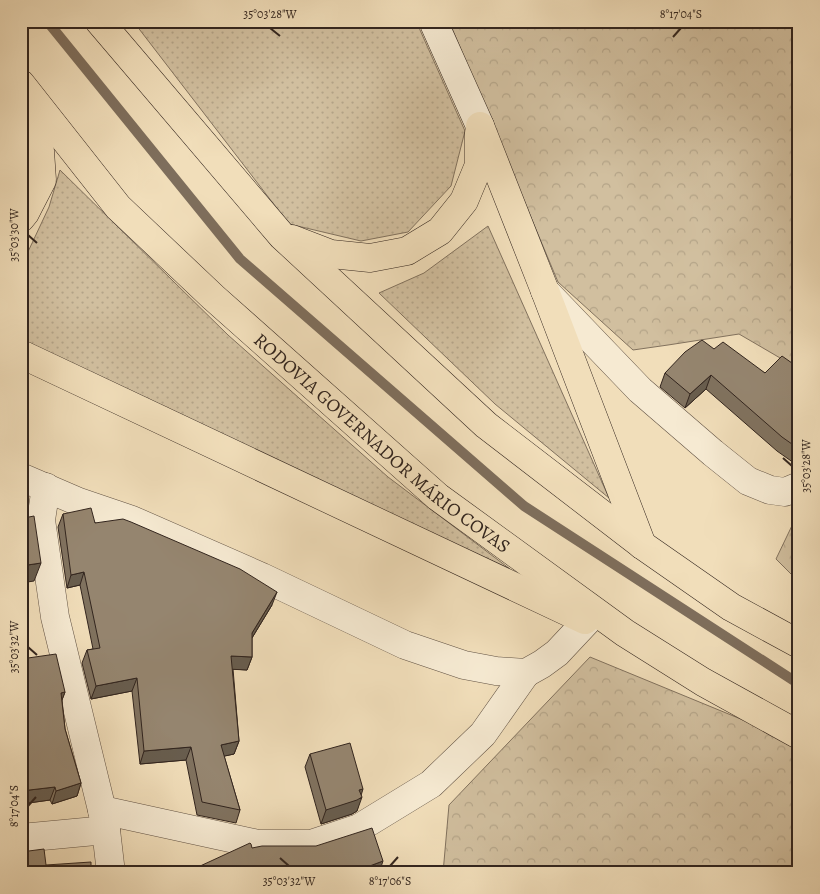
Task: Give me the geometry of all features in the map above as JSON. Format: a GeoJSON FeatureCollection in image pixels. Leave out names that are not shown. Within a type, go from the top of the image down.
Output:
{"type":"FeatureCollection","features":[{"type":"Feature","properties":{"kind":"highway"},"geometry":{"type":"LineString","coordinates":[[99,21],[282,236],[486,425],[642,545],[731,608],[799,644]]}},
{"type":"Feature","properties":{"kind":"highway","name":"RODOVIA GOVERNADOR MÁRIO COVAS"},"geometry":{"type":"LineString","coordinates":[[21,84],[118,207],[213,297],[438,497],[624,633],[703,682],[799,735]]}},
{"type":"Feature","properties":{"kind":"highway"},"geometry":{"type":"LineString","coordinates":[[21,97],[40,151],[42,180],[21,218]]}},
{"type":"Feature","properties":{"kind":"highway"},"geometry":{"type":"LineString","coordinates":[[282,236],[331,254],[370,258],[407,251],[440,231],[464,201],[478,165],[480,126]]}},
{"type":"Feature","properties":{"kind":"highway"},"geometry":{"type":"LineString","coordinates":[[480,126],[642,545]]}},
{"type":"Feature","properties":{"kind":"highway"},"geometry":{"type":"LineString","coordinates":[[21,354],[587,621],[624,633]]}},
{"type":"Feature","properties":{"kind":"street"},"geometry":{"type":"LineString","coordinates":[[433,21],[480,126]]}},
{"type":"Feature","properties":{"kind":"street"},"geometry":{"type":"LineString","coordinates":[[545,291],[640,390],[713,453],[748,480],[770,490],[785,492],[799,486]]}},
{"type":"Feature","properties":{"kind":"street"},"geometry":{"type":"LineString","coordinates":[[34,482],[79,502],[132,520],[262,577],[405,645],[464,665],[496,671],[526,673]]}},
{"type":"Feature","properties":{"kind":"street"},"geometry":{"type":"LineString","coordinates":[[34,482],[54,617],[104,820],[111,873]]}},
{"type":"Feature","properties":{"kind":"street"},"geometry":{"type":"LineString","coordinates":[[21,838],[104,820],[258,844],[311,844],[359,828],[431,784],[483,734],[526,673],[556,653],[587,621]]}},
{"type":"Feature","properties":{"kind":"green space"},"geometry":{"type":"Polygon","coordinates":[[[133,21],[416,21],[465,131],[451,186],[408,232],[361,241],[289,224],[133,21]]]}},
{"type":"Feature","properties":{"kind":"green space"},"geometry":{"type":"Polygon","coordinates":[[[449,21],[799,21],[799,369],[739,334],[633,350],[558,282],[449,21]]]}},
{"type":"Feature","properties":{"kind":"green space"},"geometry":{"type":"Polygon","coordinates":[[[60,170],[228,335],[388,477],[510,569],[229,441],[21,339],[21,260],[26,256],[49,207],[60,170]]]}},
{"type":"Feature","properties":{"kind":"green space"},"geometry":{"type":"Polygon","coordinates":[[[488,226],[609,498],[495,404],[379,293],[424,273],[488,226]]]}},
{"type":"Feature","properties":{"kind":"green space"},"geometry":{"type":"Polygon","coordinates":[[[799,511],[799,582],[776,559],[799,511]]]}},
{"type":"Feature","properties":{"kind":"green space"},"geometry":{"type":"Polygon","coordinates":[[[590,657],[799,743],[799,873],[443,873],[449,805],[590,657]]]}},
{"type":"Feature","properties":{"kind":"building"},"geometry":{"type":"Polygon","coordinates":[[[702,340],[714,349],[723,342],[765,373],[782,356],[799,368],[799,382],[797,384],[799,385],[799,449],[782,437],[711,375],[690,394],[665,373],[685,352],[702,340]]]}},
{"type":"Feature","properties":{"kind":"building"},"geometry":{"type":"Polygon","coordinates":[[[21,496],[24,518],[34,516],[41,563],[21,566],[21,496]]]}},
{"type":"Feature","properties":{"kind":"building"},"geometry":{"type":"Polygon","coordinates":[[[91,508],[95,523],[123,519],[131,522],[240,569],[277,592],[252,633],[252,657],[231,656],[239,741],[221,745],[240,810],[202,802],[191,747],[144,751],[137,678],[96,686],[87,650],[100,648],[84,572],[71,575],[63,514],[91,508]]]}},
{"type":"Feature","properties":{"kind":"building"},"geometry":{"type":"Polygon","coordinates":[[[56,654],[65,692],[61,693],[65,729],[81,783],[56,791],[55,787],[21,791],[21,659],[56,654]]]}},
{"type":"Feature","properties":{"kind":"building"},"geometry":{"type":"Polygon","coordinates":[[[350,743],[363,789],[359,790],[362,797],[326,810],[310,754],[350,743]]]}},
{"type":"Feature","properties":{"kind":"building"},"geometry":{"type":"Polygon","coordinates":[[[372,828],[383,861],[351,873],[185,873],[250,843],[252,848],[262,846],[316,846],[372,828]]]}},
{"type":"Feature","properties":{"kind":"building"},"geometry":{"type":"Polygon","coordinates":[[[44,849],[46,865],[91,862],[91,873],[21,873],[21,852],[44,849]]]}},
{"type":"Feature","properties":{"kind":"waterway"},"geometry":{"type":"LineString","coordinates":[[47,21],[240,259],[524,506],[799,684]]}}]}
